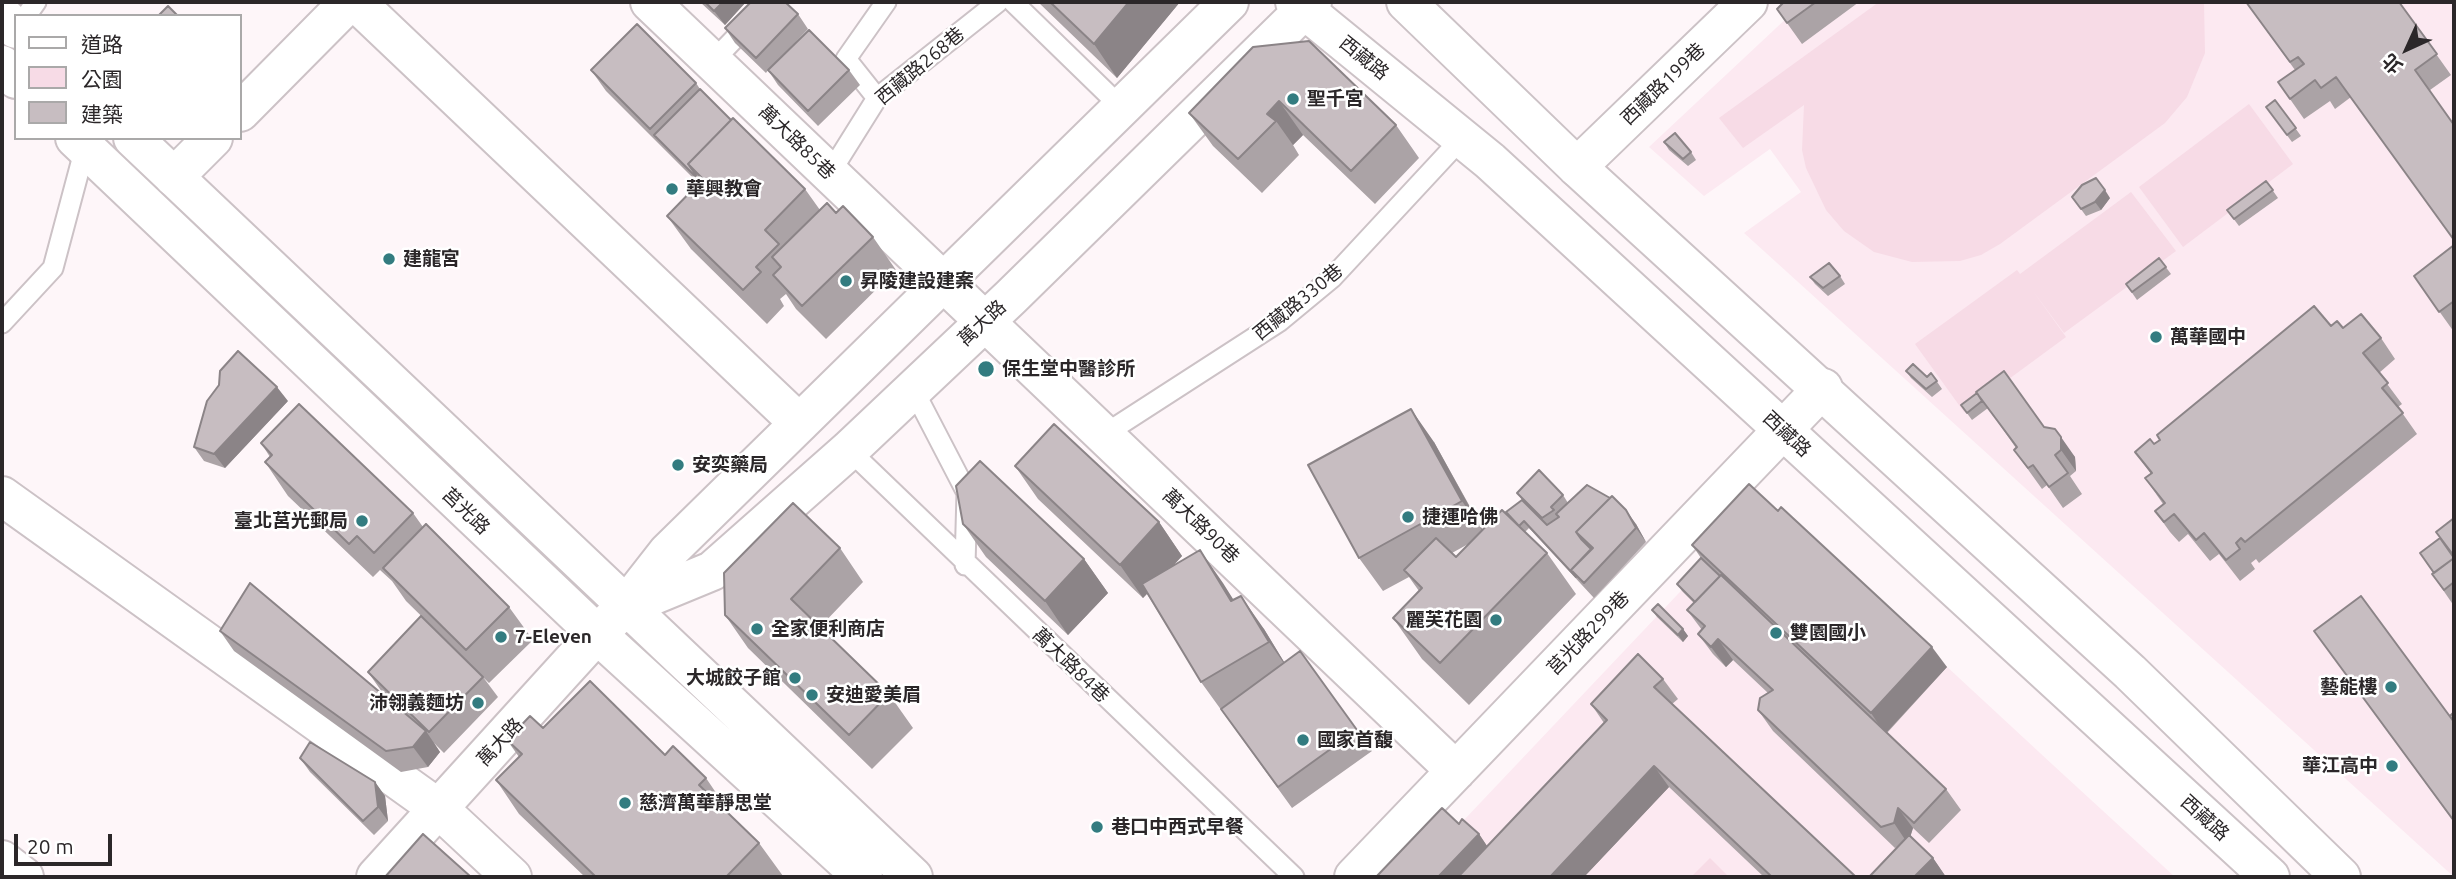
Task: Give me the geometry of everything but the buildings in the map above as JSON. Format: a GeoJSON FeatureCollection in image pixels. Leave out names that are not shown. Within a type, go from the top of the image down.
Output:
{"type":"FeatureCollection","features":[{"type":"Feature","properties":{"kind":"street"},"geometry":{"type":"LineString","coordinates":[[242,110],[349,2]]}},
{"type":"Feature","properties":{"kind":"street"},"geometry":{"type":"LineString","coordinates":[[356,2],[799,423]]}},
{"type":"Feature","properties":{"kind":"street","name":"萬大路85巷"},"geometry":{"type":"LineString","coordinates":[[650,2],[831,173],[943,284]]}},
{"type":"Feature","properties":{"kind":"street","name":"萬大路"},"geometry":{"type":"LineString","coordinates":[[376,877],[597,634],[625,607],[668,552],[1229,2]]}},
{"type":"Feature","properties":{"kind":"street"},"geometry":{"type":"LineString","coordinates":[[1406,2],[1577,167],[1823,388],[2130,672],[2342,877]]}},
{"type":"Feature","properties":{"kind":"street","name":"西藏路199巷"},"geometry":{"type":"LineString","coordinates":[[1577,167],[1748,2]]}},
{"type":"Feature","properties":{"kind":"street","name":"萬大路"},"geometry":{"type":"LineString","coordinates":[[625,607],[712,571],[849,450],[983,322],[1304,4]]}},
{"type":"Feature","properties":{"kind":"street","name":"西藏路"},"geometry":{"type":"LineString","coordinates":[[1304,4],[1463,137],[2270,877]]}},
{"type":"Feature","properties":{"kind":"street"},"geometry":{"type":"LineString","coordinates":[[2,46],[14,31]]}},
{"type":"Feature","properties":{"kind":"street","name":"莒光路"},"geometry":{"type":"LineString","coordinates":[[135,140],[913,877]]}},
{"type":"Feature","properties":{"kind":"street"},"geometry":{"type":"LineString","coordinates":[[174,177],[211,140]]}},
{"type":"Feature","properties":{"kind":"street","name":"莒光路"},"geometry":{"type":"LineString","coordinates":[[80,143],[597,634],[863,877]]}},
{"type":"Feature","properties":{"kind":"street","name":"萬大路90巷"},"geometry":{"type":"LineString","coordinates":[[943,284],[1105,433],[1456,771]]}},
{"type":"Feature","properties":{"kind":"street","name":"莒光路299巷"},"geometry":{"type":"LineString","coordinates":[[1354,877],[1823,388]]}},
{"type":"Feature","properties":{"kind":"street"},"geometry":{"type":"LineString","coordinates":[[10,514],[439,809],[512,877]]}},
{"type":"Feature","properties":{"kind":"street"},"geometry":{"type":"LineString","coordinates":[[2,860],[24,877]]}},
{"type":"Feature","properties":{"kind":"lane"},"geometry":{"type":"LineString","coordinates":[[713,61],[770,2]]}},
{"type":"Feature","properties":{"kind":"lane"},"geometry":{"type":"LineString","coordinates":[[877,98],[846,59],[886,2]]}},
{"type":"Feature","properties":{"kind":"lane","name":"西藏路268巷"},"geometry":{"type":"LineString","coordinates":[[831,173],[877,98],[998,2]]}},
{"type":"Feature","properties":{"kind":"lane"},"geometry":{"type":"LineString","coordinates":[[1013,2],[1121,107]]}},
{"type":"Feature","properties":{"kind":"lane","name":"西藏路330巷"},"geometry":{"type":"LineString","coordinates":[[1105,433],[1290,313],[1332,278],[1463,137]]}},
{"type":"Feature","properties":{"kind":"lane"},"geometry":{"type":"LineString","coordinates":[[2,323],[53,268],[80,143]]}},
{"type":"Feature","properties":{"kind":"lane"},"geometry":{"type":"LineString","coordinates":[[913,389],[967,493],[965,565]]}},
{"type":"Feature","properties":{"kind":"lane","name":"萬大路84巷"},"geometry":{"type":"LineString","coordinates":[[849,450],[965,565],[1294,877]]}},
{"type":"Feature","properties":{"kind":"shaded area","name":"萬華國中"},"geometry":{"type":"Polygon","coordinates":[[[1812,2],[2454,2],[2454,877],[1744,233],[1801,192],[1770,149],[1704,196],[1649,147],[1791,14],[1812,2]]]}},
{"type":"Feature","properties":{"kind":"shaded area","name":"雙園國小"},"geometry":{"type":"Polygon","coordinates":[[[1767,500],[2053,765],[2175,877],[1410,877],[1767,500]]]}},
{"type":"Feature","properties":{"kind":"green space"},"geometry":{"type":"Polygon","coordinates":[[[1879,2],[2204,2],[2205,53],[2187,97],[2165,123],[2000,244],[1981,255],[1960,261],[1912,262],[1874,252],[1844,231],[1826,210],[1806,168],[1802,150],[1804,105],[1743,148],[1719,118],[1879,2]]]}},
{"type":"Feature","properties":{"kind":"green space"},"geometry":{"type":"Polygon","coordinates":[[[2249,104],[2293,164],[2183,247],[2139,187],[2249,104]]]}},
{"type":"Feature","properties":{"kind":"green space"},"geometry":{"type":"Polygon","coordinates":[[[2131,192],[2176,251],[2064,333],[2033,291],[2066,337],[1964,412],[1915,344],[2017,270],[2020,274],[2131,192]]]}},
{"type":"Feature","properties":{"kind":"green space"},"geometry":{"type":"Polygon","coordinates":[[[1710,858],[1729,877],[1691,877],[1710,858]]]}},
{"type":"Feature","properties":{"kind":"place","name":"聖千宮"},"geometry":{"type":"Point","coordinates":[1293,99]}},
{"type":"Feature","properties":{"kind":"place","name":"華興教會"},"geometry":{"type":"Point","coordinates":[672,189]}},
{"type":"Feature","properties":{"kind":"place","name":"建龍宮"},"geometry":{"type":"Point","coordinates":[389,259]}},
{"type":"Feature","properties":{"kind":"place","name":"昇陵建設建案"},"geometry":{"type":"Point","coordinates":[846,281]}},
{"type":"Feature","properties":{"kind":"place","name":"萬華國中"},"geometry":{"type":"Point","coordinates":[2156,337]}},
{"type":"Feature","properties":{"kind":"place","name":"保生堂中醫診所"},"geometry":{"type":"Point","coordinates":[986,369]}},
{"type":"Feature","properties":{"kind":"place","name":"安奕藥局"},"geometry":{"type":"Point","coordinates":[678,465]}},
{"type":"Feature","properties":{"kind":"place","name":"捷運哈佛"},"geometry":{"type":"Point","coordinates":[1408,517]}},
{"type":"Feature","properties":{"kind":"place","name":"臺北莒光郵局"},"geometry":{"type":"Point","coordinates":[362,521]}},
{"type":"Feature","properties":{"kind":"place","name":"麗芙花園"},"geometry":{"type":"Point","coordinates":[1496,620]}},
{"type":"Feature","properties":{"kind":"place","name":"全家便利商店"},"geometry":{"type":"Point","coordinates":[757,629]}},
{"type":"Feature","properties":{"kind":"place","name":"雙園國小"},"geometry":{"type":"Point","coordinates":[1776,633]}},
{"type":"Feature","properties":{"kind":"place","name":"7-Eleven"},"geometry":{"type":"Point","coordinates":[501,637]}},
{"type":"Feature","properties":{"kind":"place","name":"大城餃子館"},"geometry":{"type":"Point","coordinates":[795,678]}},
{"type":"Feature","properties":{"kind":"place","name":"藝能樓"},"geometry":{"type":"Point","coordinates":[2391,687]}},
{"type":"Feature","properties":{"kind":"place","name":"安迪愛美眉"},"geometry":{"type":"Point","coordinates":[812,695]}},
{"type":"Feature","properties":{"kind":"place","name":"沛翎義麵坊"},"geometry":{"type":"Point","coordinates":[478,703]}},
{"type":"Feature","properties":{"kind":"place","name":"國家首馥"},"geometry":{"type":"Point","coordinates":[1303,740]}},
{"type":"Feature","properties":{"kind":"place","name":"華江高中"},"geometry":{"type":"Point","coordinates":[2392,766]}},
{"type":"Feature","properties":{"kind":"place","name":"慈濟萬華靜思堂"},"geometry":{"type":"Point","coordinates":[625,803]}},
{"type":"Feature","properties":{"kind":"place","name":"巷口中西式早餐"},"geometry":{"type":"Point","coordinates":[1097,827]}}]}
